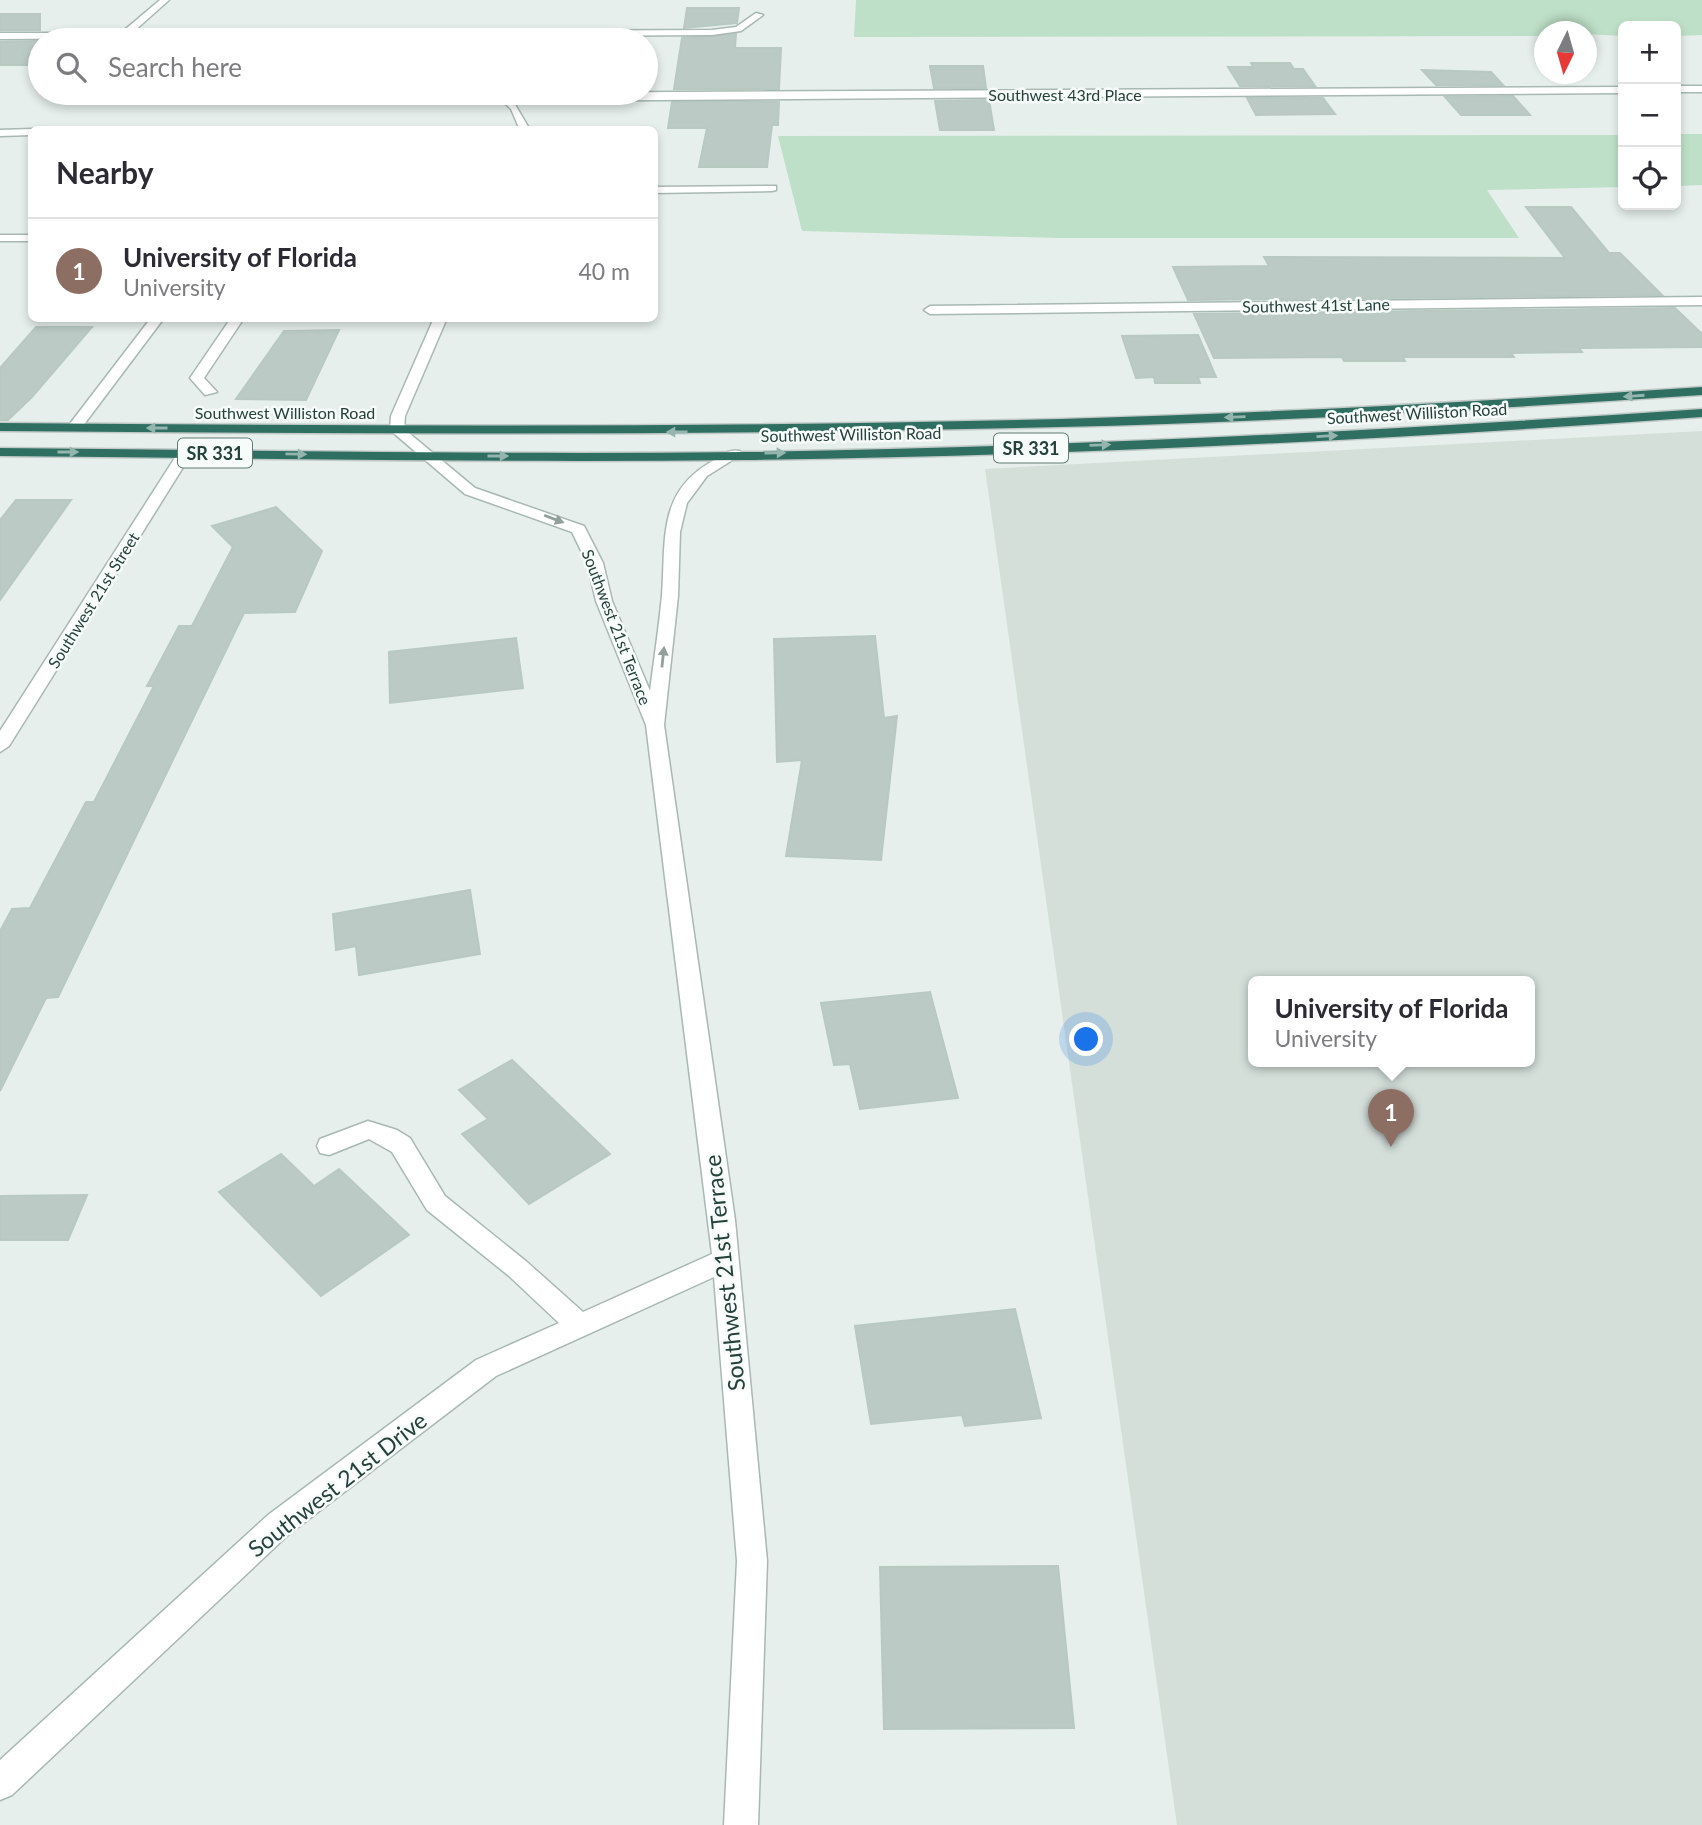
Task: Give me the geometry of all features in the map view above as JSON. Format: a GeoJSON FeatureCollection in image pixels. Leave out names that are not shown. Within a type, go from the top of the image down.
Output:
{"type":"FeatureCollection","features":[{"type":"Feature","properties":{"kind":"highway","name":"Southwest Williston Road"},"geometry":{"type":"LineString","coordinates":[[0,427],[701,431],[1062,423],[1329,413],[1702,391]]}},
{"type":"Feature","properties":{"kind":"highway","name":"Southwest Williston Road"},"geometry":{"type":"LineString","coordinates":[[0,452],[430,457],[736,454],[1277,439],[1702,413]]}},
{"type":"Feature","properties":{"kind":"street"},"geometry":{"type":"LineString","coordinates":[[132,28],[165,0]]}},
{"type":"Feature","properties":{"kind":"street"},"geometry":{"type":"LineString","coordinates":[[658,34],[725,32],[751,26],[759,15]]}},
{"type":"Feature","properties":{"kind":"street"},"geometry":{"type":"LineString","coordinates":[[0,36],[28,36]]}},
{"type":"Feature","properties":{"kind":"street"},"geometry":{"type":"LineString","coordinates":[[1681,89],[1702,89]]}},
{"type":"Feature","properties":{"kind":"street","name":"Southwest 43rd Place"},"geometry":{"type":"LineString","coordinates":[[658,94],[1618,90]]}},
{"type":"Feature","properties":{"kind":"street"},"geometry":{"type":"LineString","coordinates":[[510,105],[523,126]]}},
{"type":"Feature","properties":{"kind":"street"},"geometry":{"type":"LineString","coordinates":[[0,133],[28,132]]}},
{"type":"Feature","properties":{"kind":"street"},"geometry":{"type":"LineString","coordinates":[[658,190],[772,188]]}},
{"type":"Feature","properties":{"kind":"street"},"geometry":{"type":"LineString","coordinates":[[0,238],[28,238]]}},
{"type":"Feature","properties":{"kind":"street","name":"Southwest 41st Lane"},"geometry":{"type":"LineString","coordinates":[[930,310],[1702,301]]}},
{"type":"Feature","properties":{"kind":"street"},"geometry":{"type":"LineString","coordinates":[[74,428],[155,322]]}},
{"type":"Feature","properties":{"kind":"street"},"geometry":{"type":"LineString","coordinates":[[210,392],[197,378],[235,322]]}},
{"type":"Feature","properties":{"kind":"street"},"geometry":{"type":"LineString","coordinates":[[430,457],[397,430],[398,416],[440,322]]}},
{"type":"Feature","properties":{"kind":"street","name":"Southwest 21st Street"},"geometry":{"type":"LineString","coordinates":[[0,746],[186,453]]}},
{"type":"Feature","properties":{"kind":"street","name":"Southwest 21st Terrace"},"geometry":{"type":"LineString","coordinates":[[736,454],[702,473],[688,487],[679,503],[672,532],[670,596],[655,725],[725,1260],[752,1562],[741,1825]]}},
{"type":"Feature","properties":{"kind":"street","name":"Southwest 21st Terrace"},"geometry":{"type":"LineString","coordinates":[[430,457],[447,475],[470,491],[578,528],[595,563],[604,601],[655,725]]}},
{"type":"Feature","properties":{"kind":"street"},"geometry":{"type":"LineString","coordinates":[[329,1146],[368,1130],[388,1136],[401,1144],[436,1203],[518,1269],[580,1326]]}},
{"type":"Feature","properties":{"kind":"street","name":"Southwest 21st Drive"},"geometry":{"type":"LineString","coordinates":[[0,1783],[278,1525],[486,1368],[725,1260]]}},
{"type":"Feature","properties":{"kind":"shaded area"},"geometry":{"type":"Polygon","coordinates":[[[1702,431],[1702,1825],[1177,1825],[985,469],[1702,431]]]}},
{"type":"Feature","properties":{"kind":"green space"},"geometry":{"type":"Polygon","coordinates":[[[856,0],[1702,0],[1702,35],[1681,36],[1681,21],[1618,21],[1618,36],[1597,35],[1597,21],[1534,21],[1534,36],[854,37],[856,0]]]}},
{"type":"Feature","properties":{"kind":"green space"},"geometry":{"type":"Polygon","coordinates":[[[1681,134],[1702,134],[1702,185],[1681,186],[1681,134]]]}},
{"type":"Feature","properties":{"kind":"green space"},"geometry":{"type":"Polygon","coordinates":[[[1618,135],[1618,187],[1487,190],[1519,238],[1057,238],[802,231],[778,136],[1618,135]]]}},
{"type":"Feature","properties":{"kind":"building"},"geometry":{"type":"Polygon","coordinates":[[[687,8],[739,8],[737,23],[684,28],[687,8]]]}},
{"type":"Feature","properties":{"kind":"building"},"geometry":{"type":"Polygon","coordinates":[[[0,14],[40,14],[40,28],[0,30],[0,14]]]}},
{"type":"Feature","properties":{"kind":"building"},"geometry":{"type":"Polygon","coordinates":[[[736,34],[735,48],[781,48],[779,89],[674,89],[682,38],[736,34]]]}},
{"type":"Feature","properties":{"kind":"building"},"geometry":{"type":"Polygon","coordinates":[[[28,41],[28,65],[0,65],[0,42],[28,41]]]}},
{"type":"Feature","properties":{"kind":"building"},"geometry":{"type":"Polygon","coordinates":[[[1251,63],[1290,63],[1294,69],[1303,69],[1315,86],[1240,86],[1228,67],[1253,67],[1251,63]]]}},
{"type":"Feature","properties":{"kind":"building"},"geometry":{"type":"Polygon","coordinates":[[[930,66],[983,66],[986,88],[934,88],[930,66]]]}},
{"type":"Feature","properties":{"kind":"building"},"geometry":{"type":"Polygon","coordinates":[[[1422,70],[1491,72],[1503,85],[1436,85],[1422,70]]]}},
{"type":"Feature","properties":{"kind":"building"},"geometry":{"type":"Polygon","coordinates":[[[1513,96],[1530,115],[1461,115],[1445,97],[1513,96]]]}},
{"type":"Feature","properties":{"kind":"building"},"geometry":{"type":"Polygon","coordinates":[[[1247,98],[1323,98],[1335,114],[1256,115],[1247,98]]]}},
{"type":"Feature","properties":{"kind":"building"},"geometry":{"type":"Polygon","coordinates":[[[989,100],[994,130],[940,130],[935,101],[989,100]]]}},
{"type":"Feature","properties":{"kind":"building"},"geometry":{"type":"Polygon","coordinates":[[[672,102],[779,102],[778,125],[772,125],[767,167],[699,167],[707,128],[668,128],[672,102]]]}},
{"type":"Feature","properties":{"kind":"building"},"geometry":{"type":"Polygon","coordinates":[[[1526,207],[1571,207],[1609,253],[1620,253],[1662,295],[1188,300],[1173,267],[1269,266],[1264,257],[1565,258],[1526,207]]]}},
{"type":"Feature","properties":{"kind":"building"},"geometry":{"type":"Polygon","coordinates":[[[1675,308],[1702,334],[1702,347],[1579,348],[1582,352],[1511,353],[1514,357],[1403,357],[1405,361],[1344,361],[1342,357],[1214,358],[1194,314],[1675,308]]]}},
{"type":"Feature","properties":{"kind":"building"},"geometry":{"type":"Polygon","coordinates":[[[36,327],[92,327],[32,397],[8,420],[0,420],[0,368],[36,327]]]}},
{"type":"Feature","properties":{"kind":"building"},"geometry":{"type":"Polygon","coordinates":[[[339,330],[306,400],[236,399],[284,331],[339,330]]]}},
{"type":"Feature","properties":{"kind":"building"},"geometry":{"type":"Polygon","coordinates":[[[1198,335],[1216,377],[1198,377],[1200,383],[1155,383],[1154,377],[1136,378],[1122,336],[1198,335]]]}},
{"type":"Feature","properties":{"kind":"building"},"geometry":{"type":"Polygon","coordinates":[[[16,500],[71,500],[0,600],[0,520],[16,500]]]}},
{"type":"Feature","properties":{"kind":"building"},"geometry":{"type":"Polygon","coordinates":[[[276,507],[322,551],[295,612],[244,613],[58,997],[46,998],[0,1091],[0,931],[12,909],[30,908],[86,802],[94,802],[154,686],[147,686],[179,626],[192,626],[233,547],[212,526],[276,507]]]}},
{"type":"Feature","properties":{"kind":"building"},"geometry":{"type":"Polygon","coordinates":[[[875,636],[884,718],[897,716],[881,860],[786,856],[802,760],[777,762],[774,639],[875,636]]]}},
{"type":"Feature","properties":{"kind":"building"},"geometry":{"type":"Polygon","coordinates":[[[516,638],[523,688],[390,703],[389,652],[516,638]]]}},
{"type":"Feature","properties":{"kind":"building"},"geometry":{"type":"Polygon","coordinates":[[[470,890],[480,954],[359,975],[356,946],[336,950],[333,914],[470,890]]]}},
{"type":"Feature","properties":{"kind":"building"},"geometry":{"type":"Polygon","coordinates":[[[930,992],[958,1098],[860,1109],[850,1064],[834,1065],[821,1003],[930,992]]]}},
{"type":"Feature","properties":{"kind":"building"},"geometry":{"type":"Polygon","coordinates":[[[512,1060],[610,1154],[529,1204],[462,1134],[488,1119],[459,1090],[512,1060]]]}},
{"type":"Feature","properties":{"kind":"building"},"geometry":{"type":"Polygon","coordinates":[[[281,1154],[314,1186],[339,1169],[409,1235],[321,1296],[219,1192],[281,1154]]]}},
{"type":"Feature","properties":{"kind":"building"},"geometry":{"type":"Polygon","coordinates":[[[87,1195],[68,1240],[0,1240],[0,1196],[87,1195]]]}},
{"type":"Feature","properties":{"kind":"building"},"geometry":{"type":"Polygon","coordinates":[[[1015,1309],[1041,1418],[965,1426],[962,1415],[871,1424],[855,1326],[1015,1309]]]}},
{"type":"Feature","properties":{"kind":"building"},"geometry":{"type":"Polygon","coordinates":[[[1058,1566],[1074,1728],[884,1729],[880,1567],[1058,1566]]]}},
{"type":"Feature","properties":{"kind":"place","name":"University of Florida"},"geometry":{"type":"Point","coordinates":[1391,1147]}}]}
